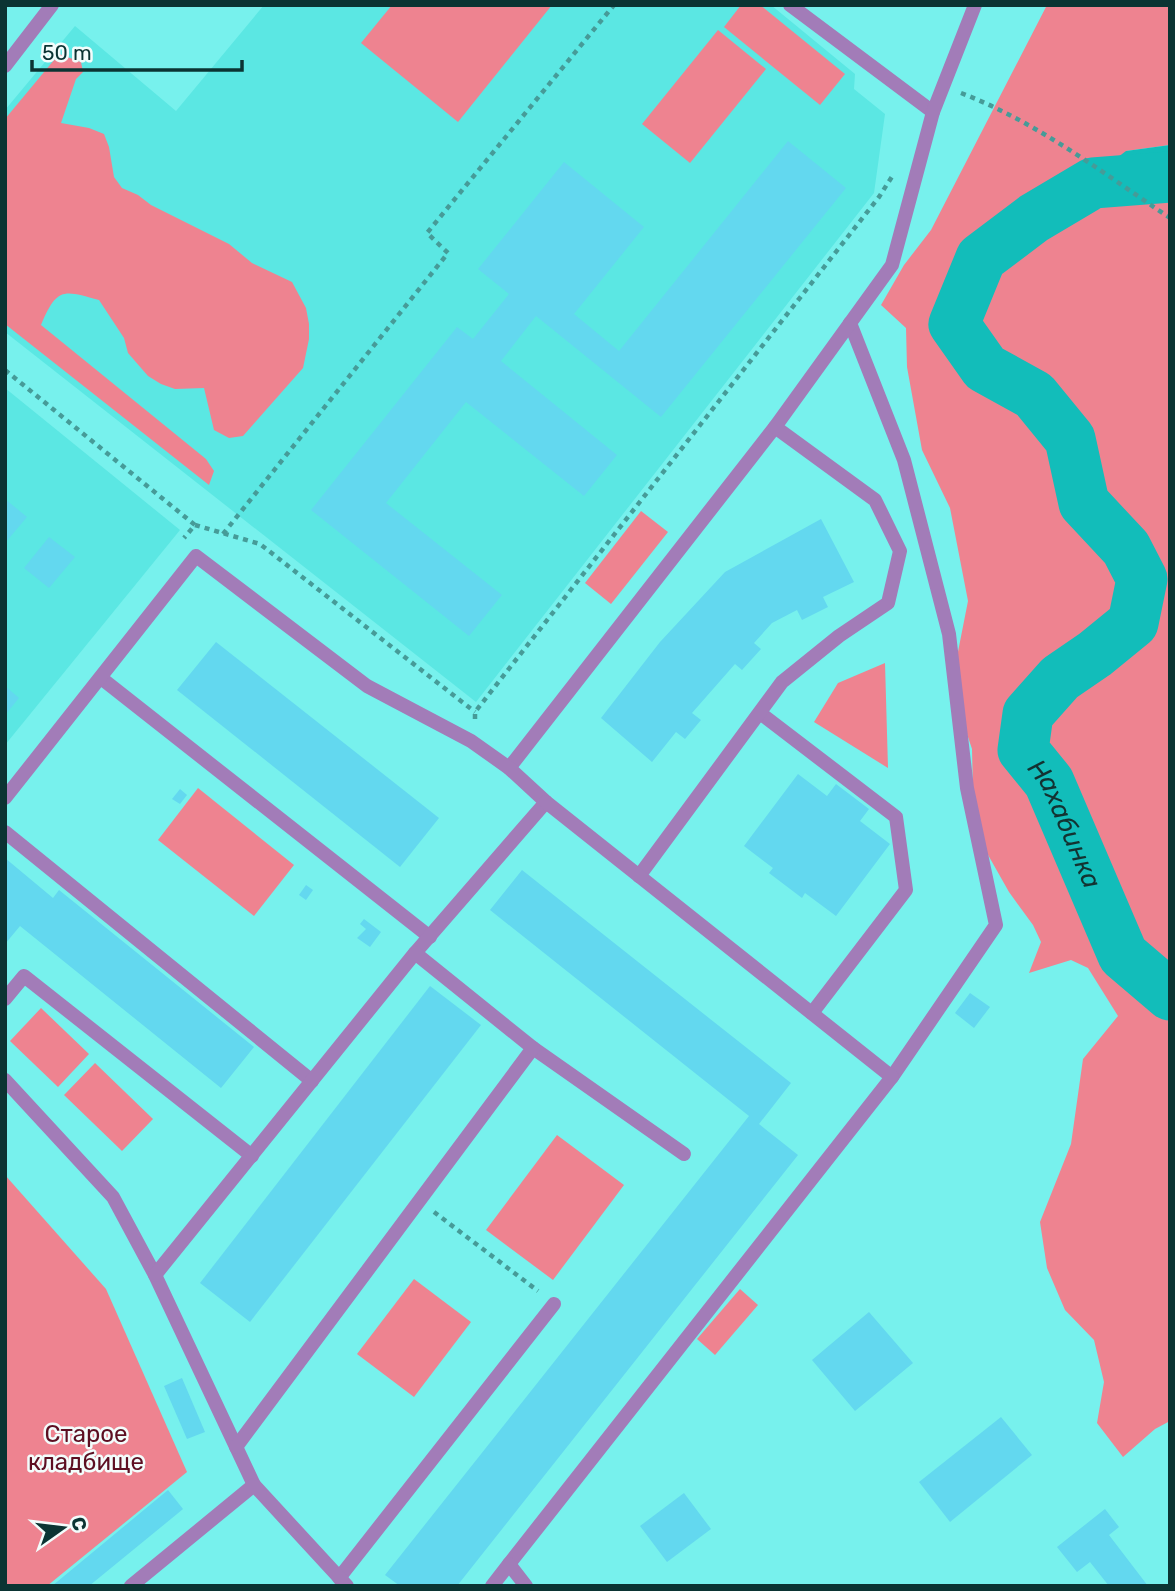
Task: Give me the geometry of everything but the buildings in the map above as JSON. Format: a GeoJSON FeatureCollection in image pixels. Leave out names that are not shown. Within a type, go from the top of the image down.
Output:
{"type":"FeatureCollection","features":[{"type":"Feature","properties":{"kind":"street"},"geometry":{"type":"LineString","coordinates":[[5,66],[52,5]]}},
{"type":"Feature","properties":{"kind":"street"},"geometry":{"type":"LineString","coordinates":[[509,768],[775,427],[892,265],[933,112],[975,5]]}},
{"type":"Feature","properties":{"kind":"street"},"geometry":{"type":"LineString","coordinates":[[798,8],[933,112]]}},
{"type":"Feature","properties":{"kind":"street"},"geometry":{"type":"LineString","coordinates":[[492,1586],[891,1077],[996,925],[967,788],[949,634],[904,460],[850,323]]}},
{"type":"Feature","properties":{"kind":"street"},"geometry":{"type":"LineString","coordinates":[[639,876],[782,682],[839,636],[888,603],[900,551],[875,500],[775,427]]}},
{"type":"Feature","properties":{"kind":"street"},"geometry":{"type":"LineString","coordinates":[[5,798],[196,556],[367,686],[471,741],[509,768],[546,802],[891,1077]]}},
{"type":"Feature","properties":{"kind":"street"},"geometry":{"type":"LineString","coordinates":[[101,678],[430,937]]}},
{"type":"Feature","properties":{"kind":"street"},"geometry":{"type":"LineString","coordinates":[[760,713],[896,817],[906,890],[812,1013]]}},
{"type":"Feature","properties":{"kind":"street"},"geometry":{"type":"LineString","coordinates":[[155,1275],[415,953],[546,802]]}},
{"type":"Feature","properties":{"kind":"street"},"geometry":{"type":"LineString","coordinates":[[5,832],[312,1081]]}},
{"type":"Feature","properties":{"kind":"street"},"geometry":{"type":"LineString","coordinates":[[415,953],[533,1048],[684,1154]]}},
{"type":"Feature","properties":{"kind":"street"},"geometry":{"type":"LineString","coordinates":[[5,999],[24,976],[252,1156]]}},
{"type":"Feature","properties":{"kind":"street"},"geometry":{"type":"LineString","coordinates":[[236,1447],[533,1048]]}},
{"type":"Feature","properties":{"kind":"street"},"geometry":{"type":"LineString","coordinates":[[5,1080],[113,1197],[155,1275],[254,1485],[343,1582],[554,1304]]}},
{"type":"Feature","properties":{"kind":"street"},"geometry":{"type":"LineString","coordinates":[[131,1586],[254,1485]]}},
{"type":"Feature","properties":{"kind":"street"},"geometry":{"type":"LineString","coordinates":[[509,1564],[526,1586]]}},
{"type":"Feature","properties":{"kind":"path"},"geometry":{"type":"LineString","coordinates":[[223,534],[449,253],[427,233],[614,5]]}},
{"type":"Feature","properties":{"kind":"path"},"geometry":{"type":"LineString","coordinates":[[972,97],[1012,115],[1062,145],[1170,218]]}},
{"type":"Feature","properties":{"kind":"path"},"geometry":{"type":"LineString","coordinates":[[471,741],[475,712],[879,197],[899,165]]}},
{"type":"Feature","properties":{"kind":"path"},"geometry":{"type":"LineString","coordinates":[[5,370],[195,525],[260,544],[475,712]]}},
{"type":"Feature","properties":{"kind":"path"},"geometry":{"type":"LineString","coordinates":[[178,547],[195,525]]}},
{"type":"Feature","properties":{"kind":"path"},"geometry":{"type":"LineString","coordinates":[[419,1200],[554,1304]]}},
{"type":"Feature","properties":{"kind":"shaded area"},"geometry":{"type":"Polygon","coordinates":[[[264,5],[771,5],[855,74],[854,89],[885,114],[874,193],[476,702],[5,332],[5,110],[75,26],[176,111],[264,5]]]}},
{"type":"Feature","properties":{"kind":"shaded area"},"geometry":{"type":"Polygon","coordinates":[[[1170,145],[1170,193],[1151,189],[1109,164],[1126,151],[1170,145]]]}},
{"type":"Feature","properties":{"kind":"shaded area"},"geometry":{"type":"Polygon","coordinates":[[[5,388],[180,530],[5,745],[5,388]]]}},
{"type":"Feature","properties":{"kind":"green space"},"geometry":{"type":"Polygon","coordinates":[[[392,5],[552,5],[458,122],[361,43],[392,5]]]}},
{"type":"Feature","properties":{"kind":"green space"},"geometry":{"type":"Polygon","coordinates":[[[741,5],[760,5],[845,74],[820,105],[724,27],[741,5]]]}},
{"type":"Feature","properties":{"kind":"green space"},"geometry":{"type":"Polygon","coordinates":[[[1047,5],[1170,5],[1170,145],[1126,151],[1151,189],[1170,193],[1170,1421],[1155,1429],[1123,1457],[1097,1423],[1104,1382],[1094,1340],[1065,1310],[1047,1268],[1040,1222],[1071,1144],[1083,1059],[1118,1016],[1088,968],[1071,960],[1029,973],[1041,942],[983,846],[973,792],[972,749],[959,710],[955,667],[968,601],[950,508],[922,450],[907,367],[906,328],[881,305],[904,265],[931,230],[1047,5]]]}},
{"type":"Feature","properties":{"kind":"green space"},"geometry":{"type":"Polygon","coordinates":[[[718,30],[766,69],[690,163],[642,124],[718,30]]]}},
{"type":"Feature","properties":{"kind":"green space"},"geometry":{"type":"Polygon","coordinates":[[[59,54],[81,62],[83,72],[76,79],[61,123],[104,134],[114,177],[122,188],[229,244],[252,263],[292,282],[306,308],[309,339],[303,368],[243,436],[229,438],[214,430],[204,388],[175,389],[148,376],[128,353],[124,338],[99,300],[77,294],[62,294],[47,313],[41,325],[206,459],[214,471],[209,485],[5,324],[5,119],[59,54]]]}},
{"type":"Feature","properties":{"kind":"green space"},"geometry":{"type":"Polygon","coordinates":[[[641,511],[668,532],[611,604],[585,583],[641,511]]]}},
{"type":"Feature","properties":{"kind":"green space"},"geometry":{"type":"Polygon","coordinates":[[[885,663],[888,768],[814,722],[838,683],[885,663]]]}},
{"type":"Feature","properties":{"kind":"green space"},"geometry":{"type":"Polygon","coordinates":[[[198,788],[294,865],[254,916],[158,840],[198,788]]]}},
{"type":"Feature","properties":{"kind":"green space"},"geometry":{"type":"Polygon","coordinates":[[[41,1008],[89,1054],[58,1087],[10,1041],[41,1008]]]}},
{"type":"Feature","properties":{"kind":"green space"},"geometry":{"type":"Polygon","coordinates":[[[95,1063],[153,1119],[122,1151],[64,1095],[95,1063]]]}},
{"type":"Feature","properties":{"kind":"green space"},"geometry":{"type":"Polygon","coordinates":[[[557,1135],[624,1185],[553,1280],[486,1230],[557,1135]]]}},
{"type":"Feature","properties":{"kind":"green space","name":"Старое кладбище"},"geometry":{"type":"Polygon","coordinates":[[[5,1175],[106,1289],[187,1472],[47,1586],[5,1586],[5,1175]]]}},
{"type":"Feature","properties":{"kind":"green space"},"geometry":{"type":"Polygon","coordinates":[[[414,1279],[471,1322],[414,1397],[357,1354],[414,1279]]]}},
{"type":"Feature","properties":{"kind":"green space"},"geometry":{"type":"Polygon","coordinates":[[[740,1289],[758,1305],[715,1355],[697,1339],[740,1289]]]}},
{"type":"Feature","properties":{"kind":"waterway","name":"Нахабинка"},"geometry":{"type":"LineString","coordinates":[[1170,177],[1093,183],[1034,218],[981,258],[954,324],[985,368],[1034,395],[1070,439],[1084,503],[1126,548],[1142,579],[1133,623],[1060,678],[1028,714],[1023,750],[1049,782],[1123,955],[1170,995]]}}]}
